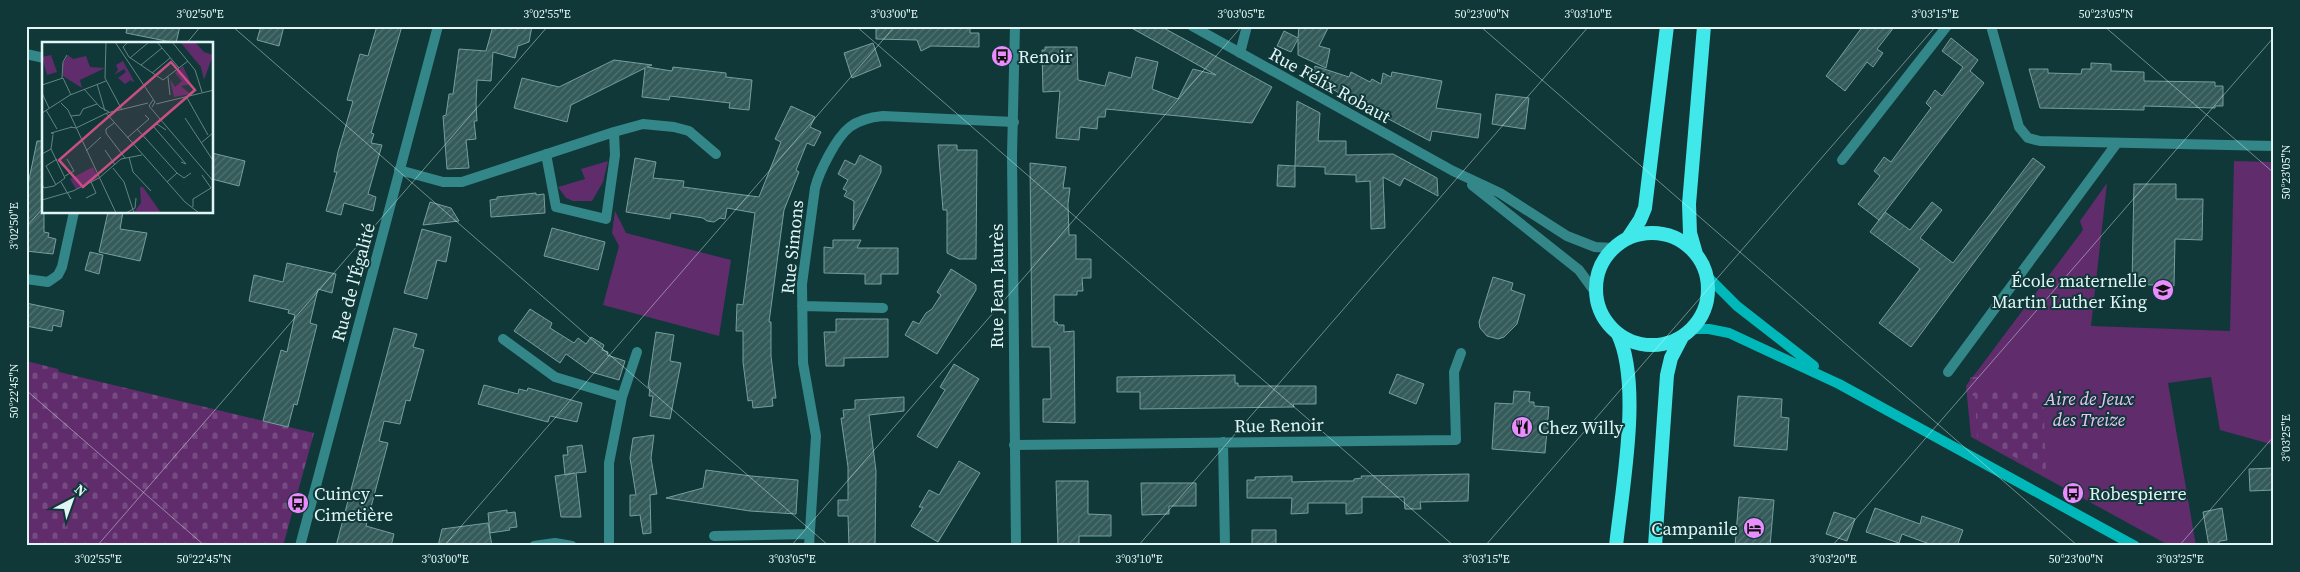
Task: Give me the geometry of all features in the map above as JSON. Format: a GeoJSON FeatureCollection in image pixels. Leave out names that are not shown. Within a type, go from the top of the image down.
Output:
{"type":"FeatureCollection","features":[{"type":"Feature","properties":{"kind":"highway"},"geometry":{"type":"LineString","coordinates":[[1628,238],[1640,220],[1645,208],[1666,26]]}},
{"type":"Feature","properties":{"kind":"highway"},"geometry":{"type":"LineString","coordinates":[[1655,546],[1666,375],[1671,358],[1687,333],[1702,315],[1706,304],[1708,286],[1706,275],[1696,254],[1688,213],[1704,26]]}},
{"type":"Feature","properties":{"kind":"highway"},"geometry":{"type":"LineString","coordinates":[[1687,333],[1665,344],[1646,346],[1628,341],[1618,334],[1602,316],[1595,292],[1599,268],[1613,248],[1628,238],[1646,233],[1665,234],[1682,242],[1696,254]]}},
{"type":"Feature","properties":{"kind":"highway"},"geometry":{"type":"LineString","coordinates":[[1616,546],[1630,392],[1626,354],[1618,334]]}},
{"type":"Feature","properties":{"kind":"main road"},"geometry":{"type":"LineString","coordinates":[[1706,275],[1723,294],[1762,327],[1839,384]]}},
{"type":"Feature","properties":{"kind":"main road"},"geometry":{"type":"LineString","coordinates":[[1687,333],[1709,329],[1729,333],[1839,384],[2129,544]]}},
{"type":"Feature","properties":{"kind":"street","name":"Rue de l'Égalité"},"geometry":{"type":"LineString","coordinates":[[300,546],[438,26]]}},
{"type":"Feature","properties":{"kind":"street","name":"Rue Jean Jaurès"},"geometry":{"type":"LineString","coordinates":[[1015,26],[1012,165],[1016,546]]}},
{"type":"Feature","properties":{"kind":"street","name":"Rue Félix Robaut"},"geometry":{"type":"LineString","coordinates":[[1192,26],[1453,171],[1500,193],[1567,236],[1595,247],[1613,248]]}},
{"type":"Feature","properties":{"kind":"street"},"geometry":{"type":"LineString","coordinates":[[1240,53],[1247,26]]}},
{"type":"Feature","properties":{"kind":"street"},"geometry":{"type":"LineString","coordinates":[[1842,160],[1947,26]]}},
{"type":"Feature","properties":{"kind":"street"},"geometry":{"type":"LineString","coordinates":[[1991,26],[2019,127],[2028,138],[2040,141],[2274,146]]}},
{"type":"Feature","properties":{"kind":"street"},"geometry":{"type":"LineString","coordinates":[[26,54],[42,58]]}},
{"type":"Feature","properties":{"kind":"street","name":"Rue Simons"},"geometry":{"type":"LineString","coordinates":[[808,546],[816,436],[803,362],[803,273],[815,188],[820,172],[843,132],[864,119],[883,116],[1014,122]]}},
{"type":"Feature","properties":{"kind":"street"},"geometry":{"type":"LineString","coordinates":[[399,170],[443,182],[462,182],[643,124],[680,128],[696,136],[716,154]]}},
{"type":"Feature","properties":{"kind":"street"},"geometry":{"type":"LineString","coordinates":[[546,154],[556,207],[606,219],[615,155],[614,132]]}},
{"type":"Feature","properties":{"kind":"street"},"geometry":{"type":"LineString","coordinates":[[1948,372],[2117,143]]}},
{"type":"Feature","properties":{"kind":"street","name":"Rue Félix Robaut"},"geometry":{"type":"LineString","coordinates":[[1453,171],[1486,195],[1579,270],[1595,292]]}},
{"type":"Feature","properties":{"kind":"street"},"geometry":{"type":"LineString","coordinates":[[26,279],[48,282],[58,274],[62,267],[74,214]]}},
{"type":"Feature","properties":{"kind":"street"},"geometry":{"type":"LineString","coordinates":[[802,306],[884,308]]}},
{"type":"Feature","properties":{"kind":"street"},"geometry":{"type":"LineString","coordinates":[[503,339],[555,377],[622,397]]}},
{"type":"Feature","properties":{"kind":"street"},"geometry":{"type":"LineString","coordinates":[[609,546],[609,463],[622,397],[637,352]]}},
{"type":"Feature","properties":{"kind":"street","name":"Rue Renoir"},"geometry":{"type":"LineString","coordinates":[[1014,445],[1456,440],[1454,372],[1461,353]]}},
{"type":"Feature","properties":{"kind":"street"},"geometry":{"type":"LineString","coordinates":[[1223,442],[1224,546]]}},
{"type":"Feature","properties":{"kind":"street"},"geometry":{"type":"LineString","coordinates":[[714,536],[809,534]]}},
{"type":"Feature","properties":{"kind":"street"},"geometry":{"type":"LineString","coordinates":[[534,546],[555,543],[572,546]]}},
{"type":"Feature","properties":{"kind":"green space"},"geometry":{"type":"Polygon","coordinates":[[[608,161],[603,182],[592,201],[573,201],[566,198],[558,187],[585,179],[581,169],[608,161]]]}},
{"type":"Feature","properties":{"kind":"green space","name":"Aire de Jeux des Treize"},"geometry":{"type":"Polygon","coordinates":[[[2234,161],[2274,162],[2274,445],[2220,430],[2211,377],[2168,383],[2196,546],[2170,546],[1971,437],[1966,386],[2083,230],[2080,221],[2107,183],[2091,326],[2230,331],[2234,161]]]}},
{"type":"Feature","properties":{"kind":"green space"},"geometry":{"type":"Polygon","coordinates":[[[615,211],[626,233],[731,260],[719,336],[603,305],[619,246],[612,233],[615,211]]]}},
{"type":"Feature","properties":{"kind":"green space"},"geometry":{"type":"Polygon","coordinates":[[[26,361],[58,369],[59,372],[314,433],[283,546],[26,546],[26,361]]]}},
{"type":"Feature","properties":{"kind":"green space"},"geometry":{"type":"Polygon","coordinates":[[[1970,377],[1980,377],[1981,392],[2043,389],[2046,474],[1977,437],[1975,396],[1970,395],[1970,377]]]}},
{"type":"Feature","properties":{"kind":"building"},"geometry":{"type":"Polygon","coordinates":[[[127,26],[180,26],[176,42],[126,33],[127,26]]]}},
{"type":"Feature","properties":{"kind":"building"},"geometry":{"type":"Polygon","coordinates":[[[261,26],[284,26],[279,46],[257,40],[261,26]]]}},
{"type":"Feature","properties":{"kind":"building"},"geometry":{"type":"Polygon","coordinates":[[[377,26],[402,26],[371,133],[374,134],[371,143],[382,145],[368,194],[376,197],[373,211],[344,203],[341,215],[326,211],[337,172],[334,172],[338,152],[353,101],[347,100],[360,54],[368,56],[377,26]]]}},
{"type":"Feature","properties":{"kind":"building"},"geometry":{"type":"Polygon","coordinates":[[[493,26],[532,26],[529,42],[518,46],[515,58],[493,52],[491,81],[477,80],[477,121],[474,121],[476,139],[466,140],[469,168],[447,169],[443,116],[446,115],[449,94],[453,94],[459,49],[486,51],[493,26]]]}},
{"type":"Feature","properties":{"kind":"building"},"geometry":{"type":"Polygon","coordinates":[[[876,26],[970,26],[970,33],[979,33],[979,47],[931,46],[921,51],[917,40],[876,39],[876,26]]]}},
{"type":"Feature","properties":{"kind":"building"},"geometry":{"type":"Polygon","coordinates":[[[1128,26],[1160,26],[1272,87],[1252,123],[1106,109],[1105,117],[1098,117],[1097,129],[1080,127],[1079,140],[1056,138],[1060,91],[1043,92],[1042,50],[1045,50],[1045,47],[1077,47],[1078,80],[1105,86],[1109,72],[1131,78],[1136,57],[1158,62],[1152,89],[1178,99],[1193,69],[1216,75],[1128,26]]]}},
{"type":"Feature","properties":{"kind":"building"},"geometry":{"type":"Polygon","coordinates":[[[1299,26],[1329,26],[1319,46],[1330,49],[1326,68],[1298,55],[1298,39],[1291,52],[1277,46],[1284,31],[1298,38],[1299,26]]]}},
{"type":"Feature","properties":{"kind":"building"},"geometry":{"type":"Polygon","coordinates":[[[1863,26],[1895,26],[1877,49],[1883,53],[1873,67],[1867,62],[1845,91],[1826,76],[1863,26]]]}},
{"type":"Feature","properties":{"kind":"building"},"geometry":{"type":"Polygon","coordinates":[[[1951,38],[1978,60],[1970,71],[1984,83],[1879,220],[1858,204],[1880,176],[1874,171],[1884,157],[1891,162],[1931,108],[1926,103],[1935,90],[1942,96],[1963,67],[1942,51],[1951,38]]]}},
{"type":"Feature","properties":{"kind":"building"},"geometry":{"type":"Polygon","coordinates":[[[873,43],[881,66],[852,78],[844,53],[873,43]]]}},
{"type":"Feature","properties":{"kind":"building"},"geometry":{"type":"Polygon","coordinates":[[[614,60],[652,65],[647,67],[672,71],[673,67],[726,73],[726,77],[752,80],[749,110],[729,108],[730,103],[670,96],[669,100],[642,97],[645,68],[571,105],[567,122],[514,108],[522,78],[559,87],[614,60]]]}},
{"type":"Feature","properties":{"kind":"building"},"geometry":{"type":"Polygon","coordinates":[[[2091,63],[2111,64],[2111,71],[2144,72],[2144,81],[2215,82],[2215,86],[2223,86],[2223,106],[2215,106],[2215,108],[2144,106],[2144,110],[2040,108],[2029,69],[2048,69],[2048,73],[2081,74],[2082,69],[2091,69],[2091,63]]]}},
{"type":"Feature","properties":{"kind":"building"},"geometry":{"type":"Polygon","coordinates":[[[1315,66],[1349,77],[1351,72],[1370,82],[1372,79],[1381,84],[1383,73],[1391,77],[1392,72],[1442,81],[1436,108],[1481,114],[1478,138],[1432,131],[1430,141],[1313,79],[1315,66]]]}},
{"type":"Feature","properties":{"kind":"building"},"geometry":{"type":"Polygon","coordinates":[[[1496,94],[1529,98],[1525,129],[1492,124],[1496,94]]]}},
{"type":"Feature","properties":{"kind":"building"},"geometry":{"type":"Polygon","coordinates":[[[1297,101],[1320,113],[1318,141],[1346,141],[1346,155],[1393,154],[1437,178],[1438,196],[1404,178],[1400,186],[1383,177],[1385,228],[1371,229],[1370,181],[1356,182],[1356,175],[1325,174],[1325,167],[1295,166],[1297,101]]]}},
{"type":"Feature","properties":{"kind":"building"},"geometry":{"type":"Polygon","coordinates":[[[791,106],[815,117],[810,127],[821,132],[814,146],[807,143],[796,170],[799,172],[784,210],[769,322],[771,322],[771,356],[776,398],[772,398],[773,406],[753,408],[752,400],[748,401],[743,362],[743,331],[736,331],[737,304],[743,305],[755,213],[727,208],[725,219],[720,218],[714,222],[703,218],[671,213],[670,219],[626,212],[635,158],[656,162],[653,178],[684,181],[683,187],[759,197],[781,142],[775,139],[791,106]]]}},
{"type":"Feature","properties":{"kind":"building"},"geometry":{"type":"Polygon","coordinates":[[[37,141],[42,141],[42,214],[44,214],[44,232],[49,233],[48,237],[56,239],[53,254],[26,251],[26,194],[37,141]]]}},
{"type":"Feature","properties":{"kind":"building"},"geometry":{"type":"Polygon","coordinates":[[[938,145],[957,145],[957,150],[977,150],[976,259],[959,259],[947,253],[947,210],[943,210],[938,145]]]}},
{"type":"Feature","properties":{"kind":"building"},"geometry":{"type":"Polygon","coordinates":[[[214,153],[245,161],[239,186],[214,180],[214,153]]]}},
{"type":"Feature","properties":{"kind":"building"},"geometry":{"type":"Polygon","coordinates":[[[860,155],[881,166],[881,172],[853,230],[854,201],[844,196],[847,191],[843,189],[848,180],[838,174],[845,160],[855,165],[860,155]]]}},
{"type":"Feature","properties":{"kind":"building"},"geometry":{"type":"Polygon","coordinates":[[[2033,158],[2045,167],[1911,347],[1879,323],[1920,269],[1870,232],[1885,212],[1910,230],[1932,202],[1942,210],[1920,238],[1953,263],[2033,158]]]}},
{"type":"Feature","properties":{"kind":"building"},"geometry":{"type":"Polygon","coordinates":[[[1030,163],[1066,167],[1063,188],[1070,188],[1068,204],[1069,235],[1076,235],[1076,259],[1091,259],[1091,278],[1082,278],[1083,291],[1077,291],[1077,295],[1054,295],[1054,322],[1057,322],[1058,325],[1064,325],[1064,332],[1074,331],[1075,423],[1043,422],[1043,399],[1051,399],[1050,347],[1032,347],[1030,163]]]}},
{"type":"Feature","properties":{"kind":"building"},"geometry":{"type":"Polygon","coordinates":[[[1278,165],[1295,166],[1295,187],[1277,186],[1278,165]]]}},
{"type":"Feature","properties":{"kind":"building"},"geometry":{"type":"Polygon","coordinates":[[[2134,184],[2176,184],[2176,199],[2203,199],[2202,240],[2175,239],[2174,286],[2132,284],[2134,184]]]}},
{"type":"Feature","properties":{"kind":"building"},"geometry":{"type":"Polygon","coordinates":[[[536,193],[536,195],[544,194],[545,213],[491,217],[490,200],[497,199],[497,197],[536,193]]]}},
{"type":"Feature","properties":{"kind":"building"},"geometry":{"type":"Polygon","coordinates":[[[430,202],[451,208],[459,221],[423,225],[430,202]]]}},
{"type":"Feature","properties":{"kind":"building"},"geometry":{"type":"Polygon","coordinates":[[[108,214],[123,214],[120,229],[147,233],[140,261],[99,252],[108,214]]]}},
{"type":"Feature","properties":{"kind":"building"},"geometry":{"type":"Polygon","coordinates":[[[552,228],[605,242],[598,270],[544,256],[552,228]]]}},
{"type":"Feature","properties":{"kind":"building"},"geometry":{"type":"Polygon","coordinates":[[[422,229],[451,237],[446,262],[437,260],[427,299],[404,293],[422,229]]]}},
{"type":"Feature","properties":{"kind":"building"},"geometry":{"type":"Polygon","coordinates":[[[833,240],[861,240],[857,248],[898,248],[898,274],[881,274],[881,284],[865,284],[865,274],[824,273],[824,247],[833,248],[833,240]]]}},
{"type":"Feature","properties":{"kind":"building"},"geometry":{"type":"Polygon","coordinates":[[[90,252],[103,255],[99,274],[85,270],[90,252]]]}},
{"type":"Feature","properties":{"kind":"building"},"geometry":{"type":"Polygon","coordinates":[[[287,263],[336,274],[332,293],[318,289],[310,323],[317,325],[297,405],[294,404],[288,427],[263,421],[281,350],[287,352],[295,315],[288,313],[289,310],[249,301],[254,275],[283,282],[287,263]]]}},
{"type":"Feature","properties":{"kind":"building"},"geometry":{"type":"Polygon","coordinates":[[[951,269],[976,285],[976,290],[937,354],[905,335],[913,321],[919,324],[926,313],[932,309],[941,295],[937,292],[951,269]]]}},
{"type":"Feature","properties":{"kind":"building"},"geometry":{"type":"Polygon","coordinates":[[[1493,277],[1513,283],[1511,290],[1525,295],[1517,324],[1504,337],[1498,339],[1487,336],[1480,328],[1479,322],[1493,277]]]}},
{"type":"Feature","properties":{"kind":"building"},"geometry":{"type":"Polygon","coordinates":[[[26,303],[64,311],[61,327],[53,325],[52,331],[26,326],[26,303]]]}},
{"type":"Feature","properties":{"kind":"building"},"geometry":{"type":"Polygon","coordinates":[[[530,309],[552,323],[550,328],[574,343],[578,338],[586,344],[591,337],[604,345],[602,350],[608,352],[607,355],[625,361],[619,380],[591,372],[566,354],[560,363],[514,331],[530,309]]]}},
{"type":"Feature","properties":{"kind":"building"},"geometry":{"type":"Polygon","coordinates":[[[836,319],[888,319],[888,357],[844,358],[844,366],[826,366],[824,332],[836,332],[836,319]]]}},
{"type":"Feature","properties":{"kind":"building"},"geometry":{"type":"Polygon","coordinates":[[[394,328],[417,334],[413,347],[424,350],[410,401],[406,400],[400,424],[384,421],[379,441],[388,443],[366,526],[394,534],[391,546],[336,546],[394,328]]]}},
{"type":"Feature","properties":{"kind":"building"},"geometry":{"type":"Polygon","coordinates":[[[656,332],[674,335],[670,361],[681,363],[670,419],[650,416],[653,396],[649,396],[650,388],[648,387],[656,332]]]}},
{"type":"Feature","properties":{"kind":"building"},"geometry":{"type":"Polygon","coordinates":[[[954,364],[979,379],[937,448],[917,436],[945,390],[940,387],[954,364]]]}},
{"type":"Feature","properties":{"kind":"building"},"geometry":{"type":"Polygon","coordinates":[[[1397,374],[1424,384],[1416,404],[1389,393],[1397,374]]]}},
{"type":"Feature","properties":{"kind":"building"},"geometry":{"type":"Polygon","coordinates":[[[1235,375],[1235,383],[1238,383],[1238,386],[1316,386],[1316,404],[1293,404],[1294,407],[1140,409],[1140,392],[1117,392],[1117,377],[1235,375]]]}},
{"type":"Feature","properties":{"kind":"building"},"geometry":{"type":"Polygon","coordinates":[[[484,385],[518,394],[519,389],[527,391],[528,388],[582,403],[577,422],[550,416],[548,422],[478,404],[484,385]]]}},
{"type":"Feature","properties":{"kind":"building"},"geometry":{"type":"Polygon","coordinates":[[[1514,391],[1530,392],[1529,402],[1534,402],[1534,406],[1549,407],[1545,453],[1492,449],[1495,403],[1513,404],[1514,391]]]}},
{"type":"Feature","properties":{"kind":"building"},"geometry":{"type":"Polygon","coordinates":[[[1738,396],[1782,399],[1781,417],[1789,418],[1787,450],[1734,446],[1738,396]]]}},
{"type":"Feature","properties":{"kind":"building"},"geometry":{"type":"Polygon","coordinates":[[[904,397],[904,411],[869,415],[876,471],[875,546],[849,546],[848,516],[838,516],[838,500],[848,500],[848,467],[841,418],[844,418],[843,410],[855,409],[855,400],[904,397]]]}},
{"type":"Feature","properties":{"kind":"building"},"geometry":{"type":"Polygon","coordinates":[[[654,435],[651,458],[657,494],[650,495],[651,533],[643,534],[640,515],[630,516],[630,495],[636,495],[630,458],[633,438],[654,435]]]}},
{"type":"Feature","properties":{"kind":"building"},"geometry":{"type":"Polygon","coordinates":[[[582,445],[586,472],[576,473],[581,517],[561,517],[555,476],[565,475],[563,455],[568,455],[567,447],[582,445]]]}},
{"type":"Feature","properties":{"kind":"building"},"geometry":{"type":"Polygon","coordinates":[[[959,461],[980,473],[938,542],[911,526],[923,507],[919,507],[929,490],[939,495],[959,461]]]}},
{"type":"Feature","properties":{"kind":"building"},"geometry":{"type":"Polygon","coordinates":[[[2274,468],[2274,490],[2250,491],[2249,469],[2274,468]]]}},
{"type":"Feature","properties":{"kind":"building"},"geometry":{"type":"Polygon","coordinates":[[[706,470],[798,480],[796,514],[750,511],[666,498],[703,488],[706,470]]]}},
{"type":"Feature","properties":{"kind":"building"},"geometry":{"type":"Polygon","coordinates":[[[1469,474],[1468,501],[1420,502],[1421,509],[1405,509],[1404,497],[1362,497],[1362,513],[1346,514],[1346,503],[1308,503],[1308,513],[1291,514],[1292,498],[1247,498],[1247,480],[1255,480],[1255,477],[1292,476],[1292,482],[1354,481],[1354,479],[1362,478],[1361,476],[1469,474]]]}},
{"type":"Feature","properties":{"kind":"building"},"geometry":{"type":"Polygon","coordinates":[[[1056,481],[1088,481],[1088,514],[1111,515],[1111,536],[1079,536],[1079,546],[1058,546],[1056,481]]]}},
{"type":"Feature","properties":{"kind":"building"},"geometry":{"type":"Polygon","coordinates":[[[1141,483],[1196,483],[1196,506],[1169,506],[1169,514],[1142,515],[1141,483]]]}},
{"type":"Feature","properties":{"kind":"building","name":"Campanile"},"geometry":{"type":"Polygon","coordinates":[[[1739,497],[1774,500],[1770,546],[1735,546],[1739,497]]]}},
{"type":"Feature","properties":{"kind":"building"},"geometry":{"type":"Polygon","coordinates":[[[1875,508],[1920,524],[1922,516],[1963,530],[1957,546],[1935,546],[1902,534],[1899,543],[1866,532],[1875,508]]]}},
{"type":"Feature","properties":{"kind":"building"},"geometry":{"type":"Polygon","coordinates":[[[2222,508],[2227,540],[2220,541],[2216,546],[2209,546],[2203,512],[2222,508]]]}},
{"type":"Feature","properties":{"kind":"building"},"geometry":{"type":"Polygon","coordinates":[[[507,510],[507,513],[515,512],[517,527],[490,533],[488,513],[507,510]]]}},
{"type":"Feature","properties":{"kind":"building"},"geometry":{"type":"Polygon","coordinates":[[[1834,512],[1855,519],[1847,541],[1826,534],[1834,512]]]}},
{"type":"Feature","properties":{"kind":"building"},"geometry":{"type":"Polygon","coordinates":[[[488,523],[492,546],[438,546],[442,529],[488,523]]]}},
{"type":"Feature","properties":{"kind":"building"},"geometry":{"type":"Polygon","coordinates":[[[1252,530],[1276,530],[1276,546],[1252,546],[1252,530]]]}},
{"type":"Feature","properties":{"kind":"place","name":"Renoir"},"geometry":{"type":"Point","coordinates":[1002,56]}},
{"type":"Feature","properties":{"kind":"place","name":"École maternelle Martin Luther King"},"geometry":{"type":"Point","coordinates":[2163,290]}},
{"type":"Feature","properties":{"kind":"place","name":"Chez Willy"},"geometry":{"type":"Point","coordinates":[1522,427]}},
{"type":"Feature","properties":{"kind":"place","name":"Robespierre"},"geometry":{"type":"Point","coordinates":[2073,493]}},
{"type":"Feature","properties":{"kind":"place","name":"Cuincy – Cimetière"},"geometry":{"type":"Point","coordinates":[298,503]}},
{"type":"Feature","properties":{"kind":"place","name":"Campanile"},"geometry":{"type":"Point","coordinates":[1754,528]}}]}
